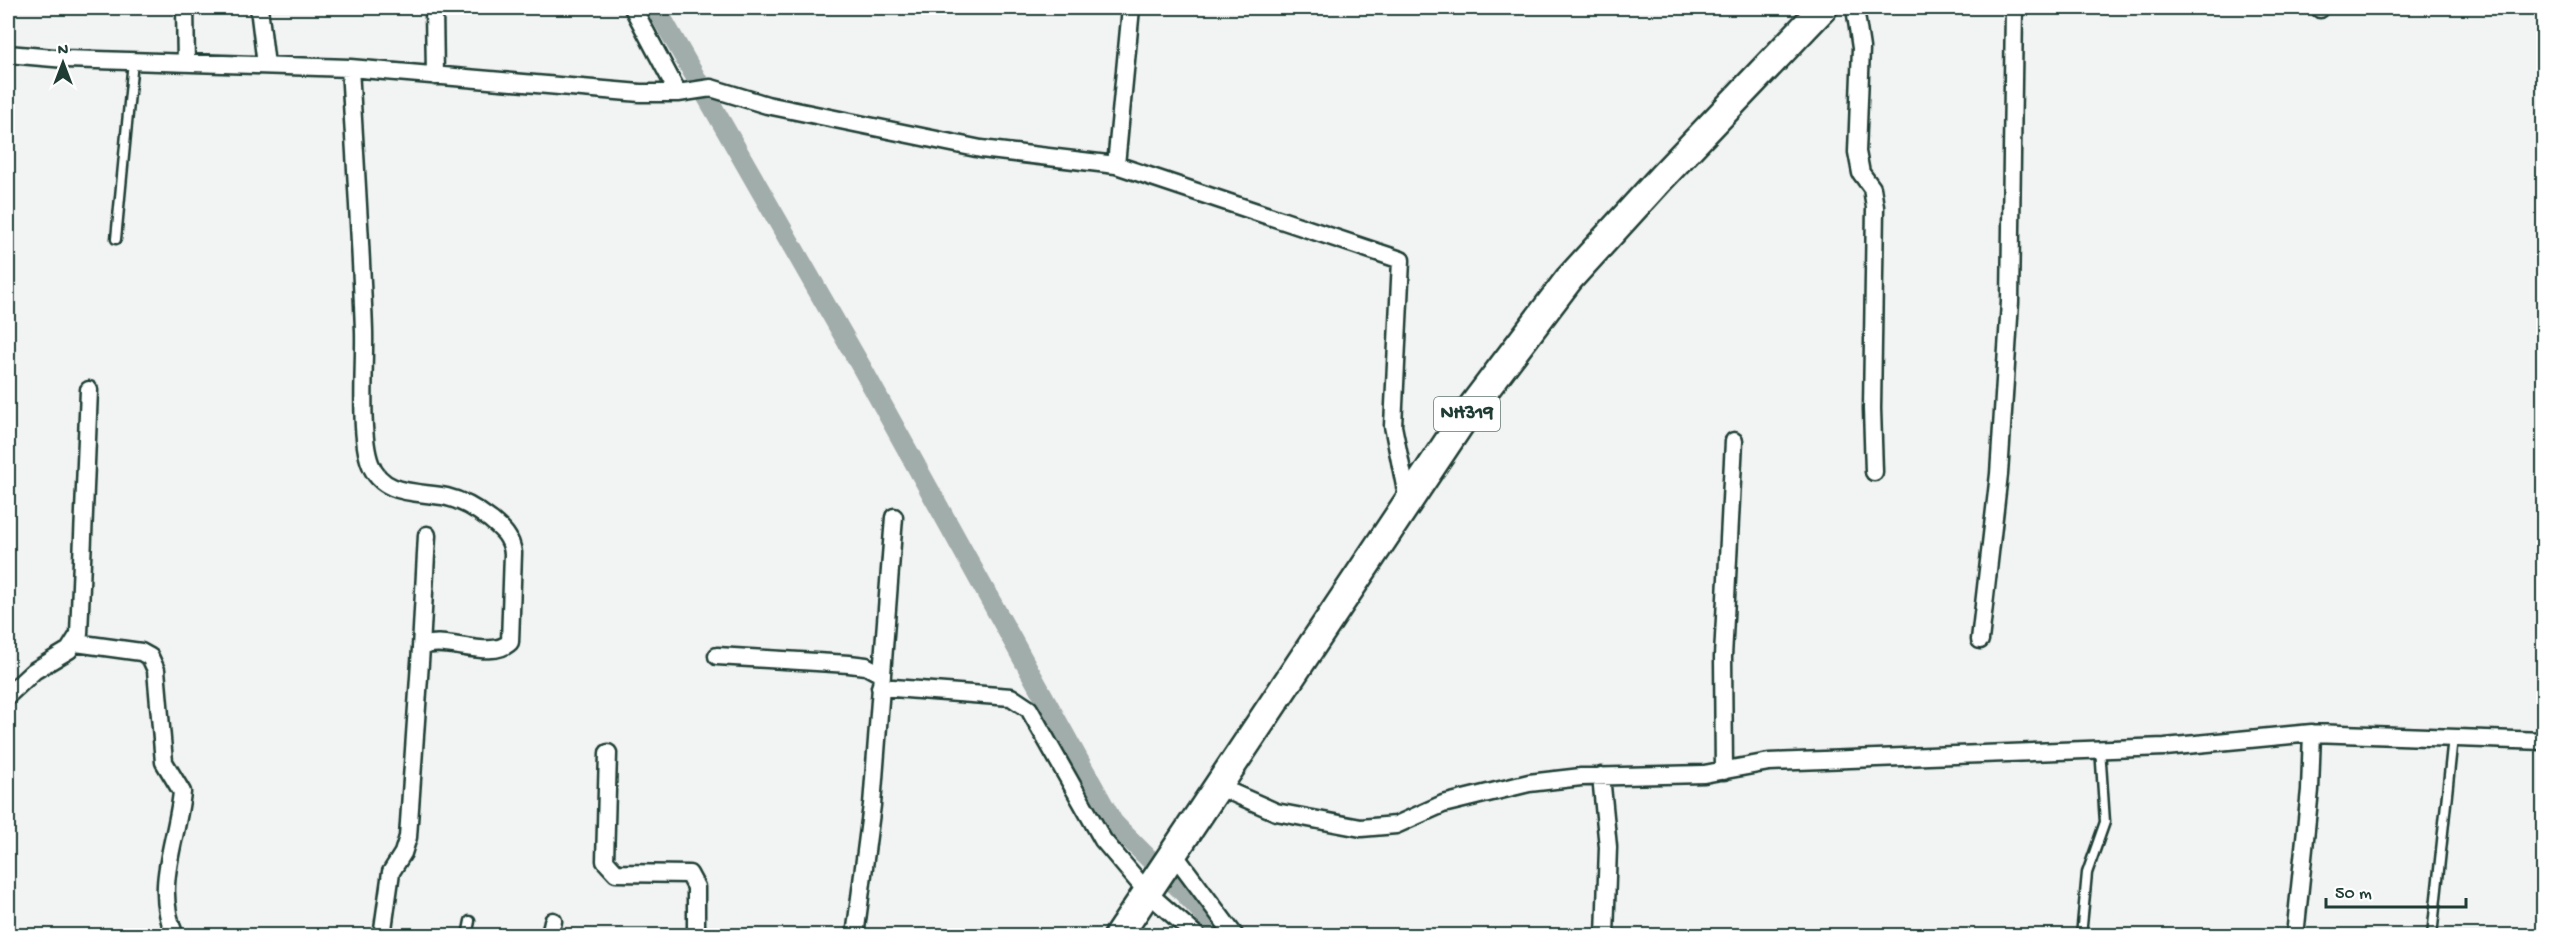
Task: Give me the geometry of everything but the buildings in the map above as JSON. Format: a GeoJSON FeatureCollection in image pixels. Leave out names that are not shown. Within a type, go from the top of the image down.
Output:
{"type":"FeatureCollection","features":[{"type":"Feature","properties":{"kind":"highway","name":"NH319"},"geometry":{"type":"LineString","coordinates":[[1118,936],[1466,415],[1569,279],[1661,178],[1824,8]]}},
{"type":"Feature","properties":{"kind":"street"},"geometry":{"type":"LineString","coordinates":[[185,8],[186,63]]}},
{"type":"Feature","properties":{"kind":"street"},"geometry":{"type":"LineString","coordinates":[[260,8],[266,65]]}},
{"type":"Feature","properties":{"kind":"street"},"geometry":{"type":"LineString","coordinates":[[434,8],[435,76]]}},
{"type":"Feature","properties":{"kind":"street"},"geometry":{"type":"LineString","coordinates":[[633,8],[683,92]]}},
{"type":"Feature","properties":{"kind":"street"},"geometry":{"type":"LineString","coordinates":[[1116,165],[1131,8]]}},
{"type":"Feature","properties":{"kind":"street"},"geometry":{"type":"LineString","coordinates":[[1855,8],[1861,48],[1857,152],[1861,173],[1872,188],[1875,207],[1872,409],[1874,472]]}},
{"type":"Feature","properties":{"kind":"street"},"geometry":{"type":"LineString","coordinates":[[1980,640],[1999,474],[2010,302],[2014,8]]}},
{"type":"Feature","properties":{"kind":"street"},"geometry":{"type":"LineString","coordinates":[[8,54],[133,61],[350,68],[640,93],[683,92],[711,88],[767,105],[981,149],[1116,165],[1401,260],[1392,426],[1408,501]]}},
{"type":"Feature","properties":{"kind":"street"},"geometry":{"type":"LineString","coordinates":[[350,68],[364,333],[366,441],[370,463],[378,477],[389,486],[405,492],[447,497],[480,511],[505,532],[511,541],[513,553],[510,642],[498,649],[432,644],[421,648]]}},
{"type":"Feature","properties":{"kind":"street"},"geometry":{"type":"LineString","coordinates":[[8,695],[34,671],[69,650],[76,643],[81,613],[89,390]]}},
{"type":"Feature","properties":{"kind":"street"},"geometry":{"type":"LineString","coordinates":[[1724,771],[1723,657],[1734,441]]}},
{"type":"Feature","properties":{"kind":"street"},"geometry":{"type":"LineString","coordinates":[[855,936],[872,804],[894,517]]}},
{"type":"Feature","properties":{"kind":"street"},"geometry":{"type":"LineString","coordinates":[[382,936],[391,872],[403,853],[408,837],[427,535]]}},
{"type":"Feature","properties":{"kind":"street"},"geometry":{"type":"LineString","coordinates":[[76,643],[141,652],[150,657],[156,670],[164,762],[183,792],[164,880],[167,916],[175,936]]}},
{"type":"Feature","properties":{"kind":"street"},"geometry":{"type":"LineString","coordinates":[[717,656],[866,666],[881,680],[1011,697],[1020,701],[1029,709],[1103,840],[1160,875],[1235,936]]}},
{"type":"Feature","properties":{"kind":"street"},"geometry":{"type":"LineString","coordinates":[[1217,786],[1276,812],[1361,828],[1396,825],[1443,804],[1502,788],[1581,777],[1704,774],[1768,762],[1977,756],[2100,748],[2165,747],[2312,734],[2544,741]]}},
{"type":"Feature","properties":{"kind":"street"},"geometry":{"type":"LineString","coordinates":[[2295,936],[2310,790],[2312,734]]}},
{"type":"Feature","properties":{"kind":"street"},"geometry":{"type":"LineString","coordinates":[[608,753],[605,861],[616,873],[689,874],[696,887],[696,936]]}},
{"type":"Feature","properties":{"kind":"street"},"geometry":{"type":"LineString","coordinates":[[1601,776],[1608,847],[1605,936]]}},
{"type":"Feature","properties":{"kind":"street"},"geometry":{"type":"LineString","coordinates":[[1160,875],[1197,936]]}},
{"type":"Feature","properties":{"kind":"lane"},"geometry":{"type":"LineString","coordinates":[[116,239],[133,61]]}},
{"type":"Feature","properties":{"kind":"lane"},"geometry":{"type":"LineString","coordinates":[[2432,936],[2453,737]]}},
{"type":"Feature","properties":{"kind":"lane"},"geometry":{"type":"LineString","coordinates":[[2081,936],[2086,873],[2105,822],[2100,748]]}},
{"type":"Feature","properties":{"kind":"lane"},"geometry":{"type":"LineString","coordinates":[[467,936],[470,921]]}},
{"type":"Feature","properties":{"kind":"waterway"},"geometry":{"type":"LineString","coordinates":[[656,8],[862,368],[1113,822],[1196,906],[1222,936]]}}]}
